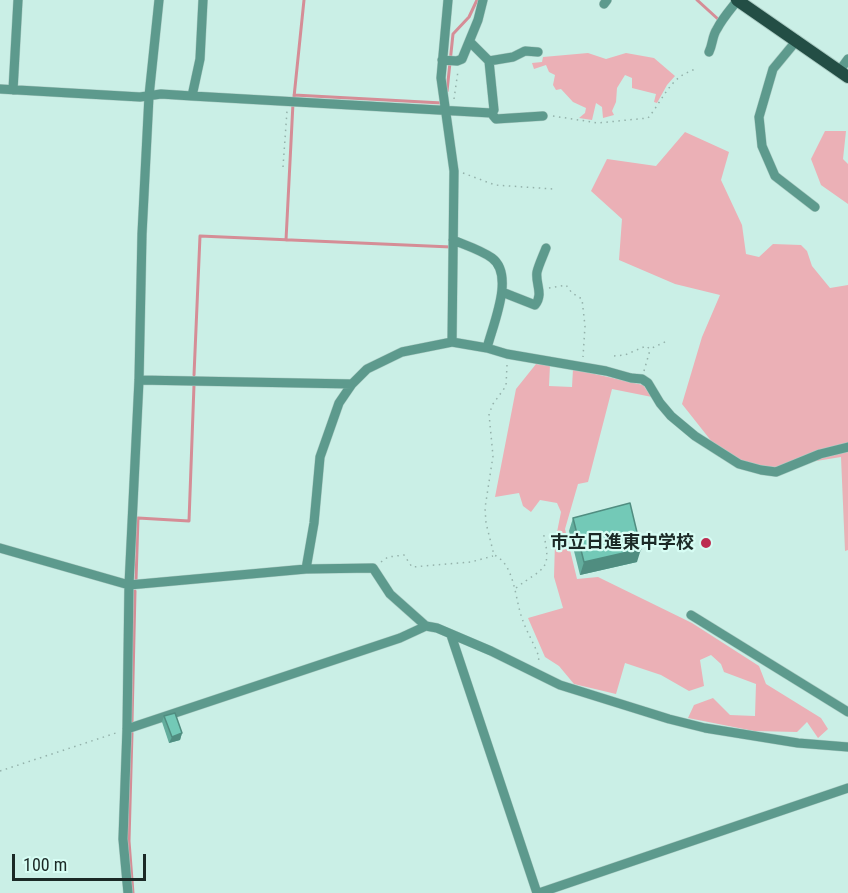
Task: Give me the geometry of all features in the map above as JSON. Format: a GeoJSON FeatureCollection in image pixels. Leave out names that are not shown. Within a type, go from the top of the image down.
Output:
{"type":"FeatureCollection","features":[{"type":"Feature","properties":{"kind":"main road"},"geometry":{"type":"LineString","coordinates":[[737,0],[844,73]]}},
{"type":"Feature","properties":{"kind":"street"},"geometry":{"type":"LineString","coordinates":[[13,90],[18,0]]}},
{"type":"Feature","properties":{"kind":"street"},"geometry":{"type":"LineString","coordinates":[[128,893],[123,839],[129,585],[139,380],[141,234],[149,96],[159,0]]}},
{"type":"Feature","properties":{"kind":"street"},"geometry":{"type":"LineString","coordinates":[[192,96],[203,32],[203,0]]}},
{"type":"Feature","properties":{"kind":"street"},"geometry":{"type":"LineString","coordinates":[[448,0],[441,78],[454,173],[452,342]]}},
{"type":"Feature","properties":{"kind":"street"},"geometry":{"type":"LineString","coordinates":[[442,60],[462,60],[483,0]]}},
{"type":"Feature","properties":{"kind":"street"},"geometry":{"type":"LineString","coordinates":[[709,52],[715,39],[714,34],[737,0]]}},
{"type":"Feature","properties":{"kind":"street"},"geometry":{"type":"LineString","coordinates":[[797,40],[773,69],[759,117],[762,146],[775,176],[815,207]]}},
{"type":"Feature","properties":{"kind":"street"},"geometry":{"type":"LineString","coordinates":[[470,42],[489,61],[494,110],[491,113]]}},
{"type":"Feature","properties":{"kind":"street"},"geometry":{"type":"LineString","coordinates":[[489,61],[513,57],[525,51],[538,52]]}},
{"type":"Feature","properties":{"kind":"street"},"geometry":{"type":"LineString","coordinates":[[844,73],[848,59]]}},
{"type":"Feature","properties":{"kind":"street"},"geometry":{"type":"LineString","coordinates":[[0,89],[140,97],[192,96],[287,101],[491,113],[496,118],[543,116]]}},
{"type":"Feature","properties":{"kind":"street"},"geometry":{"type":"LineString","coordinates":[[453,240],[490,257],[499,265],[503,275],[502,292],[487,348]]}},
{"type":"Feature","properties":{"kind":"street"},"geometry":{"type":"LineString","coordinates":[[502,292],[535,305],[540,289],[537,273],[546,248]]}},
{"type":"Feature","properties":{"kind":"street"},"geometry":{"type":"LineString","coordinates":[[306,569],[314,523],[320,458],[339,403],[351,384],[367,369],[402,352],[452,342],[642,379],[648,383],[671,416],[703,442],[739,464],[776,472],[820,454],[848,447]]}},
{"type":"Feature","properties":{"kind":"street"},"geometry":{"type":"LineString","coordinates":[[139,380],[351,384]]}},
{"type":"Feature","properties":{"kind":"street"},"geometry":{"type":"LineString","coordinates":[[0,548],[129,585],[306,569],[373,568],[390,594],[426,626],[437,628],[491,651],[533,673],[571,689],[696,725],[798,743],[848,747]]}},
{"type":"Feature","properties":{"kind":"street"},"geometry":{"type":"LineString","coordinates":[[691,615],[848,712]]}},
{"type":"Feature","properties":{"kind":"street"},"geometry":{"type":"LineString","coordinates":[[127,729],[400,638],[426,626]]}},
{"type":"Feature","properties":{"kind":"street"},"geometry":{"type":"LineString","coordinates":[[451,635],[538,893],[848,788]]}},
{"type":"Feature","properties":{"kind":"path"},"geometry":{"type":"LineString","coordinates":[[452,102],[455,97],[459,61]]}},
{"type":"Feature","properties":{"kind":"path"},"geometry":{"type":"LineString","coordinates":[[543,116],[550,115],[598,123],[648,118],[676,81],[697,67]]}},
{"type":"Feature","properties":{"kind":"path"},"geometry":{"type":"LineString","coordinates":[[283,167],[287,101]]}},
{"type":"Feature","properties":{"kind":"path"},"geometry":{"type":"LineString","coordinates":[[454,173],[465,173],[495,184],[553,189]]}},
{"type":"Feature","properties":{"kind":"path"},"geometry":{"type":"LineString","coordinates":[[540,289],[566,285],[572,293],[582,299],[585,326],[582,367]]}},
{"type":"Feature","properties":{"kind":"path"},"geometry":{"type":"LineString","coordinates":[[642,379],[650,349],[667,341]]}},
{"type":"Feature","properties":{"kind":"path"},"geometry":{"type":"LineString","coordinates":[[614,356],[625,355],[646,346],[650,349]]}},
{"type":"Feature","properties":{"kind":"path"},"geometry":{"type":"LineString","coordinates":[[507,354],[508,383],[493,404],[489,414],[493,456],[485,508],[486,523],[494,555],[502,560],[516,588],[520,615],[540,661],[533,673]]}},
{"type":"Feature","properties":{"kind":"path"},"geometry":{"type":"LineString","coordinates":[[516,588],[537,575],[545,566],[547,547],[543,532]]}},
{"type":"Feature","properties":{"kind":"path"},"geometry":{"type":"LineString","coordinates":[[373,568],[388,557],[404,555],[412,567],[471,562],[494,555]]}},
{"type":"Feature","properties":{"kind":"path"},"geometry":{"type":"LineString","coordinates":[[0,771],[127,729]]}},
{"type":"Feature","properties":{"kind":"shaded area"},"geometry":{"type":"Polygon","coordinates":[[[588,53],[606,59],[626,53],[654,58],[675,76],[657,103],[654,102],[656,94],[632,88],[632,78],[625,75],[617,88],[616,102],[612,111],[614,115],[603,118],[602,107],[596,103],[592,120],[579,118],[585,113],[586,108],[573,102],[561,89],[556,90],[553,85],[555,75],[549,72],[546,65],[534,69],[532,63],[542,62],[543,57],[588,53]]]}},
{"type":"Feature","properties":{"kind":"shaded area"},"geometry":{"type":"Polygon","coordinates":[[[825,131],[846,131],[843,159],[848,164],[848,204],[821,185],[811,159],[825,131]]]}},
{"type":"Feature","properties":{"kind":"shaded area"},"geometry":{"type":"Polygon","coordinates":[[[685,132],[729,152],[721,180],[742,225],[746,254],[759,257],[773,244],[801,245],[807,251],[812,266],[830,288],[848,285],[848,550],[845,551],[841,457],[773,468],[742,461],[716,447],[682,404],[702,337],[720,295],[675,284],[619,260],[622,219],[591,191],[607,159],[656,166],[685,132]]]}},
{"type":"Feature","properties":{"kind":"shaded area"},"geometry":{"type":"Polygon","coordinates":[[[536,364],[550,365],[549,386],[572,387],[573,369],[643,385],[652,397],[612,389],[588,482],[578,484],[565,529],[577,579],[598,577],[692,623],[759,666],[766,684],[821,718],[828,729],[818,738],[807,722],[797,732],[754,731],[688,718],[694,705],[713,698],[730,715],[755,716],[756,684],[724,672],[721,664],[711,655],[700,660],[704,686],[689,691],[661,675],[625,663],[616,694],[574,684],[559,666],[545,657],[528,618],[563,608],[554,577],[555,542],[561,512],[557,503],[540,500],[531,512],[523,506],[519,493],[495,497],[516,389],[536,364]]]}},
{"type":"Feature","properties":{"kind":"building"},"geometry":{"type":"Polygon","coordinates":[[[630,503],[641,549],[584,562],[573,518],[630,503]]]}},
{"type":"Feature","properties":{"kind":"building"},"geometry":{"type":"Polygon","coordinates":[[[175,713],[182,733],[172,737],[164,716],[175,713]]]}},
{"type":"Feature","properties":{"kind":"waterway"},"geometry":{"type":"LineString","coordinates":[[294,97],[304,0]]}},
{"type":"Feature","properties":{"kind":"waterway"},"geometry":{"type":"LineString","coordinates":[[447,91],[453,34],[469,17],[477,0]]}},
{"type":"Feature","properties":{"kind":"waterway"},"geometry":{"type":"LineString","coordinates":[[697,0],[719,20]]}},
{"type":"Feature","properties":{"kind":"waterway"},"geometry":{"type":"LineString","coordinates":[[294,95],[442,103]]}},
{"type":"Feature","properties":{"kind":"waterway"},"geometry":{"type":"LineString","coordinates":[[286,240],[293,103]]}},
{"type":"Feature","properties":{"kind":"waterway"},"geometry":{"type":"LineString","coordinates":[[194,375],[200,236],[451,247]]}},
{"type":"Feature","properties":{"kind":"waterway"},"geometry":{"type":"LineString","coordinates":[[136,580],[138,518],[189,521],[194,385]]}},
{"type":"Feature","properties":{"kind":"waterway"},"geometry":{"type":"LineString","coordinates":[[132,722],[135,591]]}},
{"type":"Feature","properties":{"kind":"waterway"},"geometry":{"type":"LineString","coordinates":[[132,733],[129,841],[133,893]]}},
{"type":"Feature","properties":{"kind":"place","name":"市立日進東中学校"},"geometry":{"type":"Point","coordinates":[706,543]}}]}
